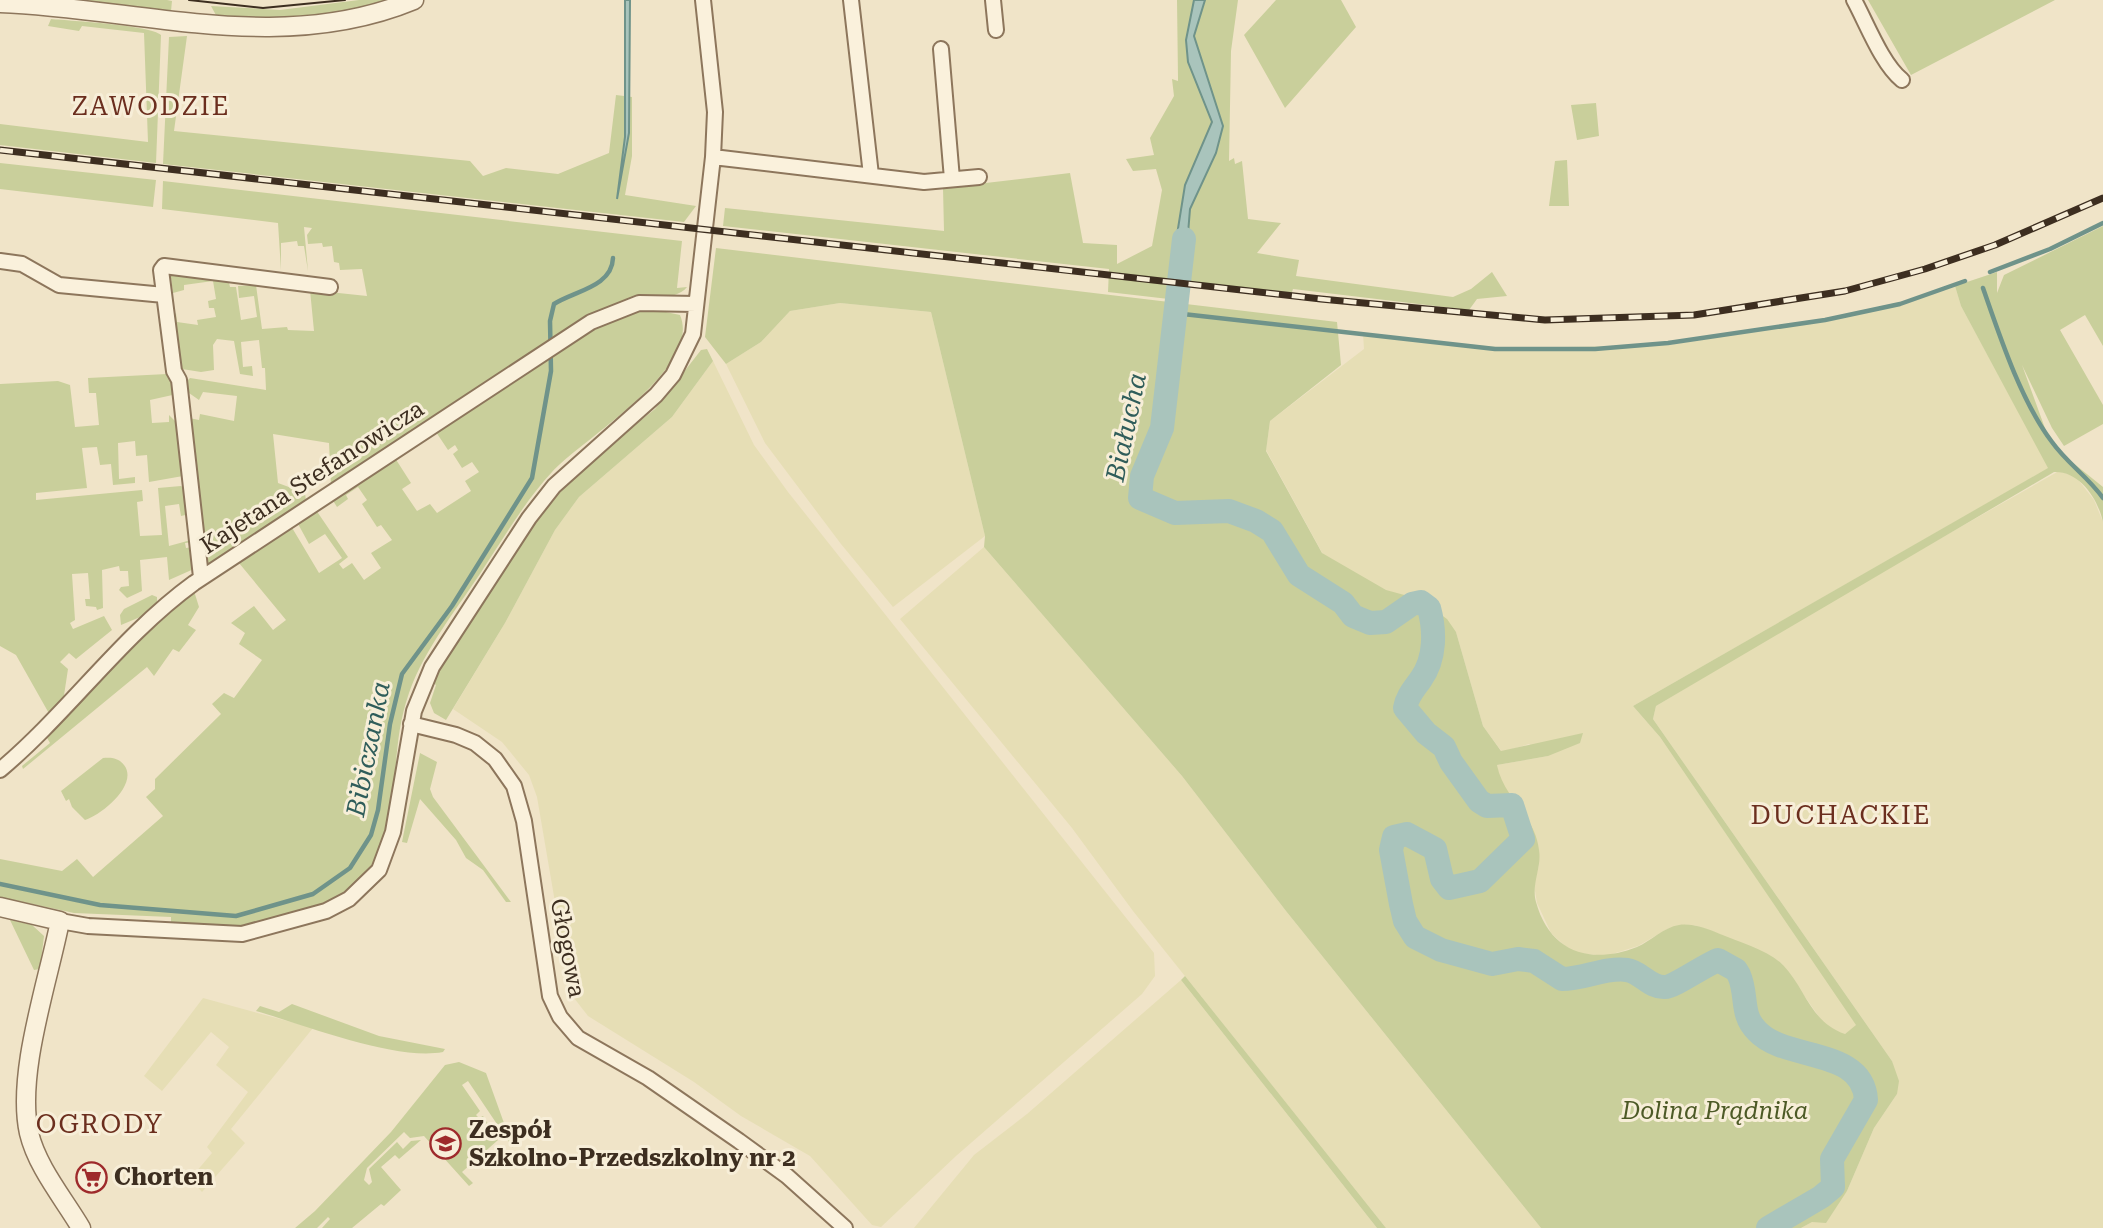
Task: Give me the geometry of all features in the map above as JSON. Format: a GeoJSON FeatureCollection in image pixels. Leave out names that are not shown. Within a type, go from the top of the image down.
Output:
{"type":"FeatureCollection","features":[{"type":"Feature","properties":{"kind":"street"},"geometry":{"type":"LineString","coordinates":[[6,2],[272,29],[348,20],[414,0]]}},
{"type":"Feature","properties":{"kind":"street"},"geometry":{"type":"LineString","coordinates":[[0,907],[88,926],[242,934],[303,919],[349,899],[366,886],[386,856],[393,832],[411,724],[432,667],[529,519],[574,465],[633,418],[673,374],[693,334],[713,157],[715,112],[703,0]]}},
{"type":"Feature","properties":{"kind":"street"},"geometry":{"type":"LineString","coordinates":[[851,0],[871,175]]}},
{"type":"Feature","properties":{"kind":"street"},"geometry":{"type":"LineString","coordinates":[[993,0],[996,30]]}},
{"type":"Feature","properties":{"kind":"street"},"geometry":{"type":"LineString","coordinates":[[1854,0],[1883,52],[1888,68],[1902,80]]}},
{"type":"Feature","properties":{"kind":"street"},"geometry":{"type":"LineString","coordinates":[[940,49],[952,179]]}},
{"type":"Feature","properties":{"kind":"street"},"geometry":{"type":"LineString","coordinates":[[713,157],[924,182],[979,177]]}},
{"type":"Feature","properties":{"kind":"street"},"geometry":{"type":"LineString","coordinates":[[0,261],[22,264],[59,285],[164,295]]}},
{"type":"Feature","properties":{"kind":"street"},"geometry":{"type":"LineString","coordinates":[[201,577],[179,380],[175,373],[160,272],[164,266],[330,287]]}},
{"type":"Feature","properties":{"kind":"street","name":"Kajetana Stefanowicza"},"geometry":{"type":"LineString","coordinates":[[0,770],[37,737],[154,614],[201,577],[606,313],[639,303],[696,304]]}},
{"type":"Feature","properties":{"kind":"street","name":"Głogowa"},"geometry":{"type":"LineString","coordinates":[[411,724],[456,735],[475,743],[495,759],[514,786],[524,821],[550,996],[560,1017],[578,1038],[648,1078],[739,1141],[787,1176],[845,1228]]}},
{"type":"Feature","properties":{"kind":"street"},"geometry":{"type":"LineString","coordinates":[[61,921],[29,1060],[24,1097],[30,1136],[42,1163],[81,1228]]}},
{"type":"Feature","properties":{"kind":"shaded area"},"geometry":{"type":"Polygon","coordinates":[[[1955,286],[1961,306],[2049,468],[1633,706],[1660,737],[1857,1025],[1836,1041],[1782,964],[1694,925],[1669,928],[1638,946],[1606,956],[1578,953],[1565,946],[1551,933],[1537,903],[1534,885],[1539,865],[1523,811],[1501,785],[1497,765],[1548,756],[1529,744],[1502,752],[1483,726],[1456,632],[1361,587],[1325,558],[1266,450],[1270,421],[1364,349],[1363,334],[1508,348],[1668,345],[1787,327],[1900,302],[1955,286]]]}},
{"type":"Feature","properties":{"kind":"shaded area"},"geometry":{"type":"Polygon","coordinates":[[[840,303],[931,312],[985,536],[893,607],[841,544],[765,443],[726,364],[761,342],[790,311],[840,303]]]}},
{"type":"Feature","properties":{"kind":"shaded area"},"geometry":{"type":"Polygon","coordinates":[[[713,361],[754,445],[788,492],[1154,953],[1155,976],[1142,994],[956,1156],[881,1227],[872,1225],[810,1156],[741,1116],[694,1082],[588,1016],[574,998],[569,984],[537,797],[529,775],[502,742],[453,709],[505,623],[555,530],[579,497],[672,417],[713,361]]]}},
{"type":"Feature","properties":{"kind":"shaded area"},"geometry":{"type":"Polygon","coordinates":[[[2059,471],[2076,477],[2094,500],[2103,522],[2103,1228],[1801,1228],[1831,1211],[1847,1191],[1874,1128],[1897,1094],[1892,1061],[1653,719],[1656,706],[1855,587],[2059,471]]]}},
{"type":"Feature","properties":{"kind":"shaded area"},"geometry":{"type":"Polygon","coordinates":[[[984,547],[1182,776],[1286,911],[1541,1228],[1386,1228],[1133,911],[1072,828],[900,619],[984,547]]]}},
{"type":"Feature","properties":{"kind":"shaded area"},"geometry":{"type":"Polygon","coordinates":[[[1181,980],[1377,1228],[914,1228],[974,1155],[1027,1114],[1181,980]]]}},
{"type":"Feature","properties":{"kind":"shaded area"},"geometry":{"type":"Polygon","coordinates":[[[203,998],[313,1028],[231,1129],[245,1143],[202,1192],[190,1179],[212,1153],[207,1147],[248,1092],[216,1065],[229,1047],[211,1032],[162,1091],[144,1076],[203,998]]]}},
{"type":"Feature","properties":{"kind":"green space"},"geometry":{"type":"Polygon","coordinates":[[[33,0],[167,0],[172,1],[171,11],[33,0]]]}},
{"type":"Feature","properties":{"kind":"green space"},"geometry":{"type":"Polygon","coordinates":[[[359,0],[395,0],[302,20],[217,17],[211,6],[280,10],[359,0]]]}},
{"type":"Feature","properties":{"kind":"green space"},"geometry":{"type":"Polygon","coordinates":[[[1177,0],[1238,0],[1231,51],[1229,161],[1234,158],[1235,164],[1242,161],[1248,219],[1281,223],[1257,253],[1299,260],[1296,276],[1453,297],[1471,289],[1492,272],[1507,296],[1477,299],[1469,310],[1293,289],[1290,298],[1190,287],[1186,301],[1108,292],[1109,269],[723,226],[725,208],[944,231],[943,188],[1070,173],[1083,243],[1117,245],[1117,264],[1152,246],[1162,190],[1156,169],[1133,171],[1126,159],[1154,155],[1150,138],[1174,96],[1172,79],[1178,81],[1177,0]]]}},
{"type":"Feature","properties":{"kind":"green space"},"geometry":{"type":"Polygon","coordinates":[[[1276,0],[1341,0],[1356,27],[1285,108],[1244,35],[1276,0]]]}},
{"type":"Feature","properties":{"kind":"green space"},"geometry":{"type":"Polygon","coordinates":[[[1868,0],[2055,0],[1911,75],[1868,0]]]}},
{"type":"Feature","properties":{"kind":"green space"},"geometry":{"type":"Polygon","coordinates":[[[51,19],[127,26],[161,35],[156,163],[0,145],[0,124],[148,142],[144,33],[82,26],[79,31],[48,26],[51,19]]]}},
{"type":"Feature","properties":{"kind":"green space"},"geometry":{"type":"Polygon","coordinates":[[[187,36],[174,131],[470,161],[483,176],[506,168],[558,174],[609,153],[616,95],[632,97],[632,156],[625,195],[696,206],[684,222],[163,164],[169,37],[187,36]]]}},
{"type":"Feature","properties":{"kind":"green space"},"geometry":{"type":"Polygon","coordinates":[[[1596,103],[1599,136],[1577,140],[1571,105],[1596,103]]]}},
{"type":"Feature","properties":{"kind":"green space"},"geometry":{"type":"Polygon","coordinates":[[[1567,160],[1569,206],[1549,206],[1555,161],[1567,160]]]}},
{"type":"Feature","properties":{"kind":"green space"},"geometry":{"type":"Polygon","coordinates":[[[0,163],[156,180],[153,207],[0,189],[0,163]]]}},
{"type":"Feature","properties":{"kind":"green space"},"geometry":{"type":"Polygon","coordinates":[[[163,181],[682,241],[677,288],[687,287],[672,296],[605,308],[331,485],[329,443],[273,434],[278,483],[305,493],[306,501],[211,565],[203,560],[189,418],[199,420],[200,414],[234,421],[237,396],[203,392],[199,400],[189,393],[187,381],[190,378],[266,390],[265,368],[262,368],[259,340],[241,342],[243,367],[252,366],[253,376],[240,374],[234,341],[217,339],[213,345],[214,370],[201,372],[182,369],[174,315],[176,313],[177,322],[198,325],[197,320],[216,317],[214,308],[209,308],[208,301],[216,299],[213,281],[184,285],[184,290],[173,293],[170,271],[228,278],[230,287],[236,287],[241,320],[257,317],[254,296],[239,298],[238,286],[256,285],[262,329],[287,327],[288,330],[314,331],[310,290],[367,296],[362,269],[340,270],[339,263],[334,262],[332,246],[323,247],[322,243],[308,244],[307,235],[312,228],[304,227],[308,271],[304,246],[298,246],[297,241],[281,243],[281,270],[278,223],[162,209],[163,181]]]}},
{"type":"Feature","properties":{"kind":"green space","name":"Dolina Prądnika"},"geometry":{"type":"Polygon","coordinates":[[[2103,226],[2103,346],[2085,315],[2060,330],[2103,405],[2103,424],[2064,446],[2052,428],[2022,365],[2046,431],[2062,454],[2103,487],[2103,522],[2097,504],[2080,481],[2072,476],[2054,472],[1656,706],[1653,719],[1892,1061],[1899,1081],[1897,1094],[1874,1128],[1847,1191],[1826,1223],[1812,1222],[1801,1228],[1541,1228],[1286,911],[1182,776],[984,547],[985,536],[931,312],[840,303],[790,311],[761,342],[726,364],[705,337],[716,248],[1337,322],[1341,365],[1270,421],[1266,451],[1322,553],[1386,590],[1419,599],[1447,619],[1456,632],[1483,726],[1501,751],[1583,733],[1580,743],[1548,756],[1497,765],[1506,788],[1532,826],[1536,837],[1540,857],[1536,902],[1551,933],[1574,950],[1604,955],[1637,947],[1673,926],[1689,925],[1710,930],[1777,960],[1791,974],[1824,1022],[1845,1034],[1856,1025],[1660,737],[1633,706],[2048,468],[1961,306],[1955,286],[1997,272],[1997,293],[2004,275],[2103,226]]]}},
{"type":"Feature","properties":{"kind":"green space"},"geometry":{"type":"Polygon","coordinates":[[[666,307],[666,312],[680,315],[682,336],[674,357],[657,380],[636,401],[552,472],[517,518],[424,660],[409,693],[400,728],[391,811],[381,848],[373,864],[351,888],[304,911],[257,923],[231,926],[171,923],[171,917],[74,913],[0,897],[0,859],[62,871],[77,859],[93,877],[163,816],[146,797],[155,789],[155,779],[221,714],[212,704],[224,693],[234,698],[262,660],[239,644],[245,633],[231,623],[254,606],[273,630],[286,620],[239,563],[205,585],[205,582],[291,526],[319,573],[342,558],[325,534],[309,544],[297,522],[316,510],[348,557],[339,564],[343,569],[352,563],[364,580],[381,568],[371,553],[392,540],[381,525],[377,527],[362,504],[367,500],[358,487],[346,495],[348,499],[337,507],[332,499],[395,458],[411,483],[402,489],[417,511],[430,504],[437,513],[471,491],[465,481],[479,472],[472,462],[462,468],[453,454],[458,450],[455,445],[448,450],[434,429],[545,355],[627,309],[666,307]]]}},
{"type":"Feature","properties":{"kind":"green space"},"geometry":{"type":"Polygon","coordinates":[[[707,349],[713,361],[672,417],[579,497],[555,530],[505,623],[446,720],[434,713],[430,703],[436,685],[432,682],[449,651],[545,508],[592,459],[655,409],[701,350],[707,349]]]}},
{"type":"Feature","properties":{"kind":"green space"},"geometry":{"type":"Polygon","coordinates":[[[167,374],[175,381],[177,394],[150,400],[152,423],[169,422],[169,415],[178,424],[185,472],[183,476],[149,482],[147,455],[136,456],[135,441],[118,443],[119,479],[135,477],[135,483],[113,485],[111,464],[100,465],[97,447],[82,448],[87,488],[36,493],[36,500],[142,490],[143,501],[137,502],[140,536],[162,535],[158,488],[181,486],[187,491],[190,514],[181,516],[179,504],[165,506],[169,546],[191,540],[193,542],[185,543],[186,548],[193,547],[196,568],[169,580],[167,557],[140,560],[142,591],[127,598],[119,590],[129,586],[128,571],[120,571],[119,566],[102,570],[103,608],[97,610],[96,607],[86,606],[85,599],[90,599],[88,573],[72,574],[75,620],[70,623],[73,629],[104,616],[112,630],[76,659],[69,653],[60,662],[68,669],[63,702],[51,717],[16,655],[0,646],[0,384],[58,381],[70,385],[75,427],[99,425],[96,393],[89,393],[88,378],[167,374]]]}},
{"type":"Feature","properties":{"kind":"green space"},"geometry":{"type":"Polygon","coordinates":[[[194,591],[199,607],[188,625],[196,630],[179,652],[173,649],[154,676],[147,667],[23,769],[22,766],[50,743],[46,736],[157,616],[194,591]]]}},
{"type":"Feature","properties":{"kind":"green space"},"geometry":{"type":"Polygon","coordinates":[[[152,595],[157,597],[157,605],[145,615],[121,625],[120,615],[124,609],[152,595]]]}},
{"type":"Feature","properties":{"kind":"green space"},"geometry":{"type":"Polygon","coordinates":[[[420,753],[437,762],[430,789],[433,797],[511,902],[506,902],[483,870],[466,858],[456,840],[420,799],[407,843],[402,842],[420,753]]]}},
{"type":"Feature","properties":{"kind":"green space"},"geometry":{"type":"Polygon","coordinates":[[[103,758],[122,763],[127,773],[127,781],[109,805],[85,820],[72,807],[69,799],[66,801],[61,791],[103,758]]]}},
{"type":"Feature","properties":{"kind":"green space"},"geometry":{"type":"Polygon","coordinates":[[[10,920],[32,925],[44,936],[40,969],[34,970],[10,920]]]}},
{"type":"Feature","properties":{"kind":"green space"},"geometry":{"type":"Polygon","coordinates":[[[1185,976],[1386,1228],[1377,1228],[1181,980],[1185,976]]]}},
{"type":"Feature","properties":{"kind":"green space"},"geometry":{"type":"Polygon","coordinates":[[[292,1004],[379,1036],[445,1049],[443,1052],[423,1053],[376,1047],[256,1011],[260,1006],[279,1012],[292,1004]]]}},
{"type":"Feature","properties":{"kind":"green space"},"geometry":{"type":"Polygon","coordinates":[[[459,1062],[486,1073],[513,1148],[468,1081],[462,1085],[480,1111],[476,1115],[479,1118],[483,1116],[498,1140],[462,1172],[473,1183],[469,1186],[424,1136],[410,1138],[404,1132],[367,1168],[364,1180],[369,1185],[372,1182],[369,1169],[397,1142],[403,1149],[411,1141],[421,1140],[399,1159],[395,1155],[381,1167],[401,1190],[384,1206],[381,1204],[352,1228],[322,1228],[330,1219],[328,1217],[317,1228],[295,1228],[315,1211],[391,1132],[445,1065],[459,1062]]]}},
{"type":"Feature","properties":{"kind":"water"},"geometry":{"type":"Polygon","coordinates":[[[625,0],[630,0],[629,133],[617,199],[625,137],[625,0]]]}},
{"type":"Feature","properties":{"kind":"water"},"geometry":{"type":"Polygon","coordinates":[[[1194,0],[1205,0],[1194,36],[1223,126],[1216,153],[1190,209],[1185,271],[1171,272],[1185,185],[1212,122],[1188,62],[1186,40],[1194,0]]]}},
{"type":"Feature","properties":{"kind":"waterway"},"geometry":{"type":"LineString","coordinates":[[1990,272],[2050,249],[2103,223]]}},
{"type":"Feature","properties":{"kind":"waterway","name":"Białucha"},"geometry":{"type":"LineString","coordinates":[[1184,239],[1162,428],[1142,476],[1140,498],[1175,513],[1229,511],[1256,521],[1272,531],[1299,575],[1343,603],[1353,616],[1370,623],[1386,622],[1412,604],[1421,602],[1429,608],[1433,635],[1432,653],[1426,671],[1409,696],[1405,708],[1426,733],[1444,747],[1451,762],[1479,801],[1487,806],[1512,805],[1523,839],[1480,881],[1449,888],[1442,879],[1435,849],[1407,834],[1394,837],[1391,850],[1401,904],[1405,921],[1415,937],[1441,950],[1492,964],[1518,959],[1534,961],[1562,979],[1611,970],[1627,970],[1660,987],[1675,983],[1718,960],[1736,970],[1739,975],[1748,1018],[1757,1031],[1770,1041],[1838,1063],[1852,1071],[1862,1083],[1866,1100],[1832,1159],[1833,1187],[1768,1228]]}},
{"type":"Feature","properties":{"kind":"waterway","name":"Bibiczanka"},"geometry":{"type":"LineString","coordinates":[[0,884],[100,905],[236,916],[313,894],[350,868],[371,835],[378,810],[390,724],[402,674],[452,606],[532,478],[551,371],[550,321],[554,304],[599,282],[611,268],[613,258]]}},
{"type":"Feature","properties":{"kind":"waterway"},"geometry":{"type":"LineString","coordinates":[[1174,313],[1495,349],[1595,349],[1668,343],[1825,320],[1900,304],[1965,281]]}},
{"type":"Feature","properties":{"kind":"waterway"},"geometry":{"type":"LineString","coordinates":[[1983,288],[2012,368],[2041,426],[2058,450],[2103,498]]}},
{"type":"Feature","properties":{"kind":"tram line"},"geometry":{"type":"LineString","coordinates":[[189,0],[263,8],[345,0]]}},
{"type":"Feature","properties":{"kind":"railway"},"geometry":{"type":"LineString","coordinates":[[0,150],[1321,299],[1545,320],[1694,315],[1845,291],[1925,269],[1995,245],[2103,198]]}},
{"type":"Feature","properties":{"kind":"place","name":"Zespół Szkolno-Przedszkolny nr 2"},"geometry":{"type":"Point","coordinates":[446,1144]}},
{"type":"Feature","properties":{"kind":"place","name":"Chorten"},"geometry":{"type":"Point","coordinates":[91,1177]}},
{"type":"Feature","properties":{"kind":"district","name":"ZAWODZIE"},"geometry":{"type":"Point","coordinates":[151,106]}},
{"type":"Feature","properties":{"kind":"district","name":"DUCHACKIE"},"geometry":{"type":"Point","coordinates":[1841,815]}},
{"type":"Feature","properties":{"kind":"district","name":"OGRODY"},"geometry":{"type":"Point","coordinates":[100,1124]}}]}
